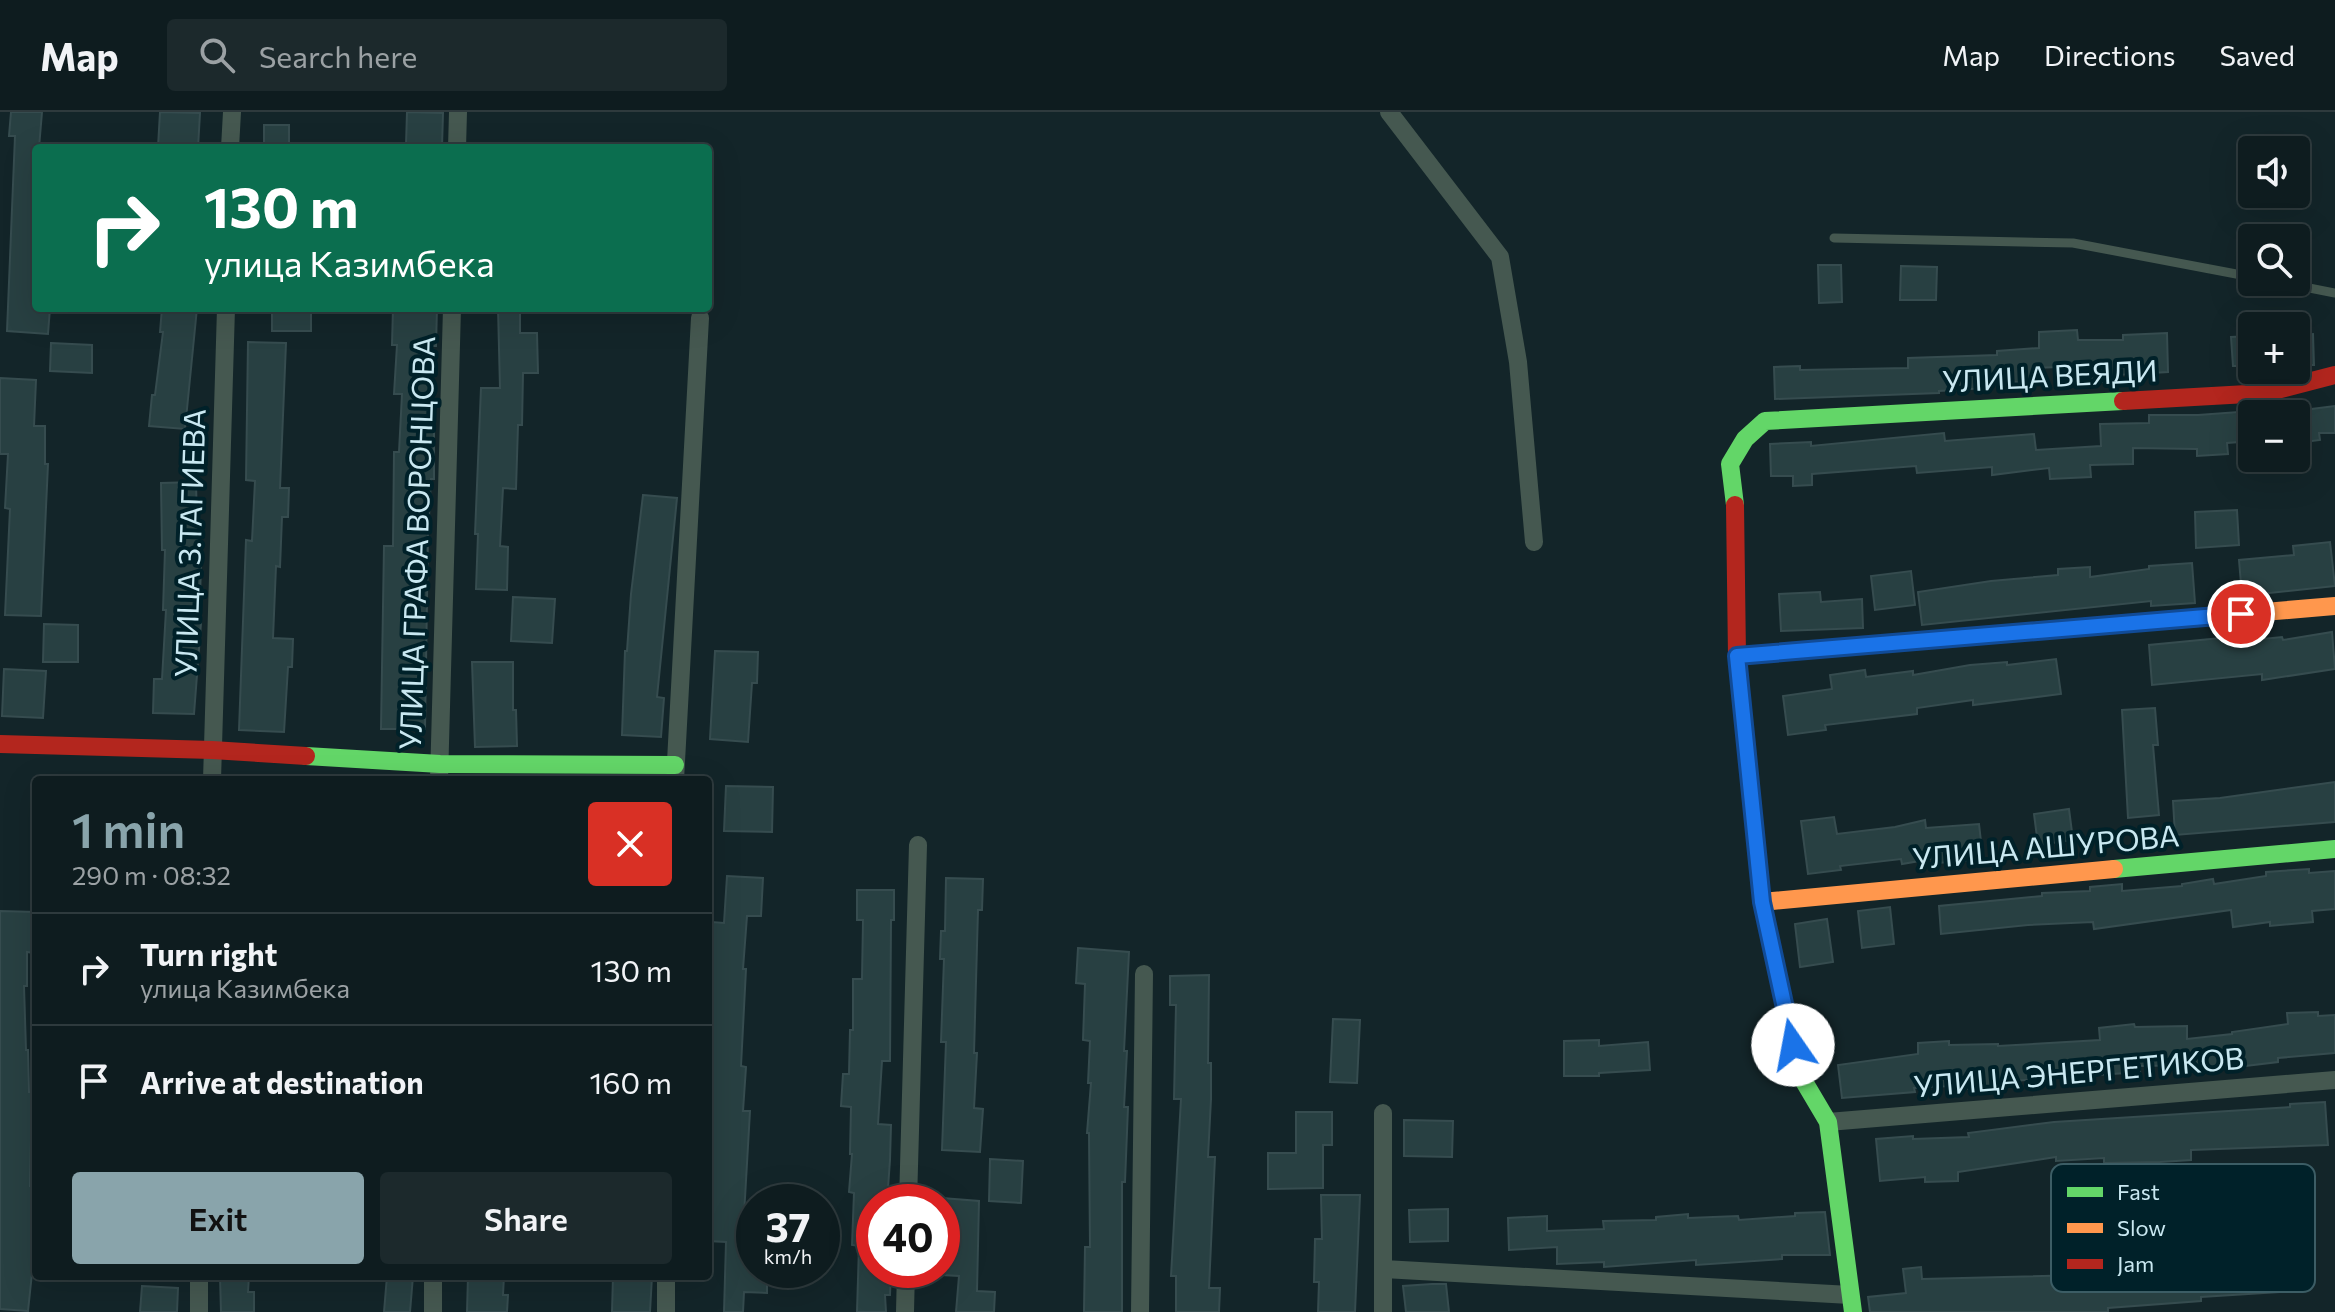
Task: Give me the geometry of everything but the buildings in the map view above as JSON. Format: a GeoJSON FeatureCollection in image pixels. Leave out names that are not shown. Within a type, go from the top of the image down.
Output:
{"type":"FeatureCollection","features":[{"type":"Feature","properties":{"kind":"street"},"geometry":{"type":"LineString","coordinates":[[230,144],[232,112]]}},
{"type":"Feature","properties":{"kind":"street"},"geometry":{"type":"LineString","coordinates":[[457,144],[458,112]]}},
{"type":"Feature","properties":{"kind":"street"},"geometry":{"type":"LineString","coordinates":[[1389,112],[1500,257],[1518,362],[1534,542]]}},
{"type":"Feature","properties":{"kind":"street","name":"УЛИЦА З.ТАГИЕВА"},"geometry":{"type":"LineString","coordinates":[[212,776],[226,312]]}},
{"type":"Feature","properties":{"kind":"street","name":"УЛИЦА ГРАФА ВОРОНЦОВА"},"geometry":{"type":"LineString","coordinates":[[440,772],[452,312]]}},
{"type":"Feature","properties":{"kind":"street"},"geometry":{"type":"LineString","coordinates":[[0,744],[212,750],[440,772],[675,772],[700,318]]}},
{"type":"Feature","properties":{"kind":"street","name":"УЛИЦА ВЕЯДИ"},"geometry":{"type":"LineString","coordinates":[[1737,656],[1737,522],[1730,464],[1745,439],[1765,421],[2265,393],[2335,375]]}},
{"type":"Feature","properties":{"kind":"street"},"geometry":{"type":"LineString","coordinates":[[1384,1269],[1852,1304],[1828,1122],[1799,1073],[1762,902],[1737,656],[2335,606]]}},
{"type":"Feature","properties":{"kind":"street"},"geometry":{"type":"LineString","coordinates":[[909,1184],[918,845]]}},
{"type":"Feature","properties":{"kind":"street","name":"УЛИЦА АШУРОВА"},"geometry":{"type":"LineString","coordinates":[[1762,902],[2335,849]]}},
{"type":"Feature","properties":{"kind":"street"},"geometry":{"type":"LineString","coordinates":[[1140,1312],[1144,974]]}},
{"type":"Feature","properties":{"kind":"street","name":"УЛИЦА ЭНЕРГЕТИКОВ"},"geometry":{"type":"LineString","coordinates":[[1828,1122],[2335,1080]]}},
{"type":"Feature","properties":{"kind":"street"},"geometry":{"type":"LineString","coordinates":[[1383,1113],[1383,1312]]}},
{"type":"Feature","properties":{"kind":"street"},"geometry":{"type":"LineString","coordinates":[[199,1280],[199,1312]]}},
{"type":"Feature","properties":{"kind":"street"},"geometry":{"type":"LineString","coordinates":[[433,1280],[433,1312]]}},
{"type":"Feature","properties":{"kind":"street"},"geometry":{"type":"LineString","coordinates":[[666,1280],[666,1312]]}},
{"type":"Feature","properties":{"kind":"street"},"geometry":{"type":"LineString","coordinates":[[905,1312],[906,1288]]}},
{"type":"Feature","properties":{"kind":"lane"},"geometry":{"type":"LineString","coordinates":[[1834,238],[2073,243],[2238,274]]}},
{"type":"Feature","properties":{"kind":"lane"},"geometry":{"type":"LineString","coordinates":[[2310,288],[2335,293]]}},
{"type":"Feature","properties":{"kind":"traffic: fast"},"geometry":{"type":"LineString","coordinates":[[1735,505],[1730,464],[1745,439],[1765,421],[2123,401]]}},
{"type":"Feature","properties":{"kind":"traffic: fast"},"geometry":{"type":"LineString","coordinates":[[306,756],[440,764],[675,765]]}},
{"type":"Feature","properties":{"kind":"traffic: fast"},"geometry":{"type":"LineString","coordinates":[[1748,765],[1762,902],[1799,1073],[1828,1122],[1853,1312]]}},
{"type":"Feature","properties":{"kind":"traffic: fast"},"geometry":{"type":"LineString","coordinates":[[2114,869],[2335,849]]}},
{"type":"Feature","properties":{"kind":"traffic: slow"},"geometry":{"type":"LineString","coordinates":[[1737,656],[2335,606]]}},
{"type":"Feature","properties":{"kind":"traffic: slow"},"geometry":{"type":"LineString","coordinates":[[1762,902],[2114,869]]}},
{"type":"Feature","properties":{"kind":"traffic: jam"},"geometry":{"type":"LineString","coordinates":[[2123,401],[2265,393],[2335,375]]}},
{"type":"Feature","properties":{"kind":"traffic: jam"},"geometry":{"type":"LineString","coordinates":[[1735,505],[1737,656],[1748,765]]}},
{"type":"Feature","properties":{"kind":"traffic: jam"},"geometry":{"type":"LineString","coordinates":[[0,744],[306,756]]}},
{"type":"Feature","properties":{"kind":"route"},"geometry":{"type":"LineString","coordinates":[[1793,1045],[1762,902],[1737,656],[2241,614]]}}]}
